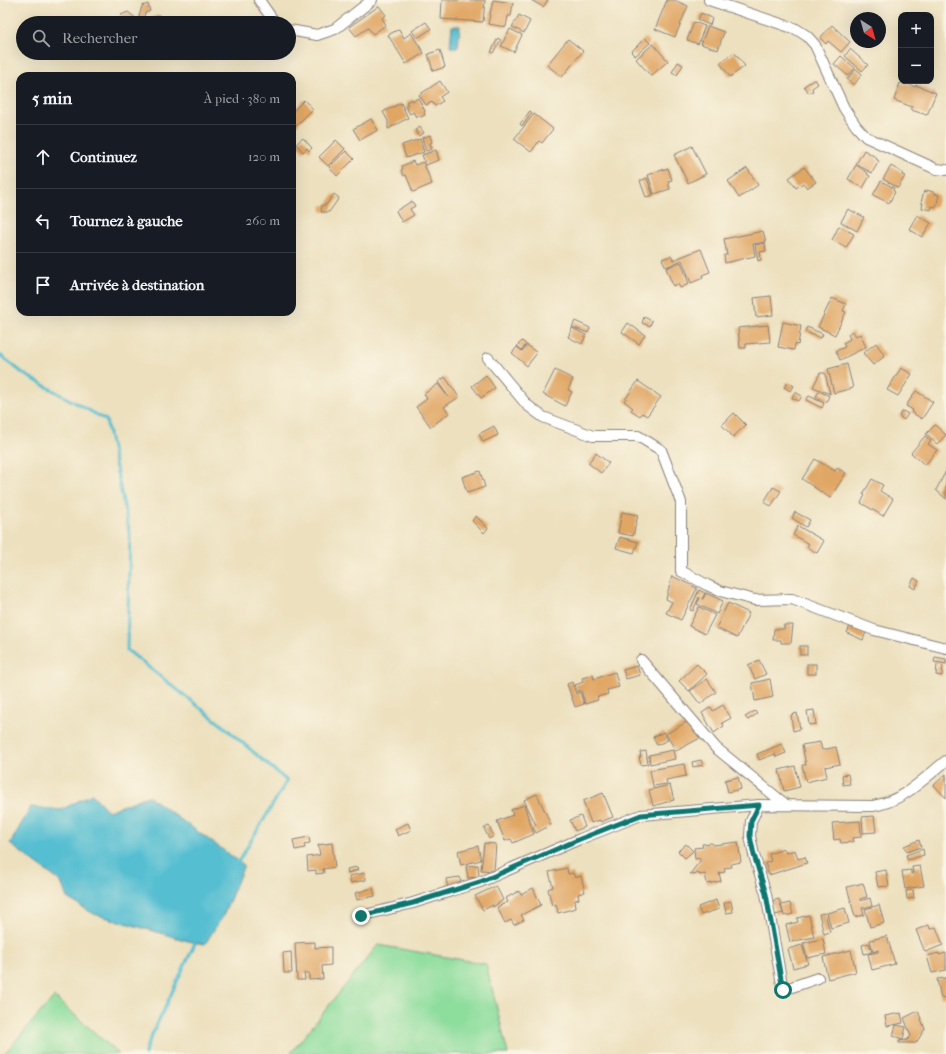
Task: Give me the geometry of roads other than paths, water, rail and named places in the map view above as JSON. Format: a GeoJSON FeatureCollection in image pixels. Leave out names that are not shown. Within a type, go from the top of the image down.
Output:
{"type":"FeatureCollection","features":[{"type":"Feature","properties":{"kind":"street"},"geometry":{"type":"LineString","coordinates":[[259,0],[270,16]]}},
{"type":"Feature","properties":{"kind":"street"},"geometry":{"type":"LineString","coordinates":[[296,31],[317,35],[335,29],[372,0]]}},
{"type":"Feature","properties":{"kind":"street"},"geometry":{"type":"LineString","coordinates":[[709,0],[796,29],[807,36],[815,45],[823,60],[844,108],[856,126],[866,137],[936,169],[946,170]]}},
{"type":"Feature","properties":{"kind":"street"},"geometry":{"type":"LineString","coordinates":[[488,358],[527,404],[543,417],[593,436],[638,436],[661,450],[681,502],[681,570],[706,585],[720,591],[755,600],[792,599],[874,630],[946,648]]}},
{"type":"Feature","properties":{"kind":"street"},"geometry":{"type":"LineString","coordinates":[[641,660],[716,748],[786,804]]}},
{"type":"Feature","properties":{"kind":"street"},"geometry":{"type":"LineString","coordinates":[[361,916],[413,903],[480,882],[580,839],[641,815],[759,805],[786,804],[873,806],[886,804],[904,795],[946,761]]}},
{"type":"Feature","properties":{"kind":"street"},"geometry":{"type":"LineString","coordinates":[[759,805],[751,821],[750,836],[766,894],[783,990],[818,978]]}},
{"type":"Feature","properties":{"kind":"water"},"geometry":{"type":"Polygon","coordinates":[[[452,26],[460,26],[458,47],[450,47],[452,26]]]}},
{"type":"Feature","properties":{"kind":"water"},"geometry":{"type":"Polygon","coordinates":[[[92,794],[108,811],[148,796],[244,865],[224,914],[205,944],[195,943],[94,914],[67,898],[61,882],[10,844],[31,807],[61,810],[92,794]]]}},
{"type":"Feature","properties":{"kind":"waterway"},"geometry":{"type":"LineString","coordinates":[[0,355],[24,374],[106,420],[130,535],[127,650],[222,725],[287,781],[237,864]]}},
{"type":"Feature","properties":{"kind":"waterway"},"geometry":{"type":"LineString","coordinates":[[145,1054],[146,1048],[196,941]]}}]}
